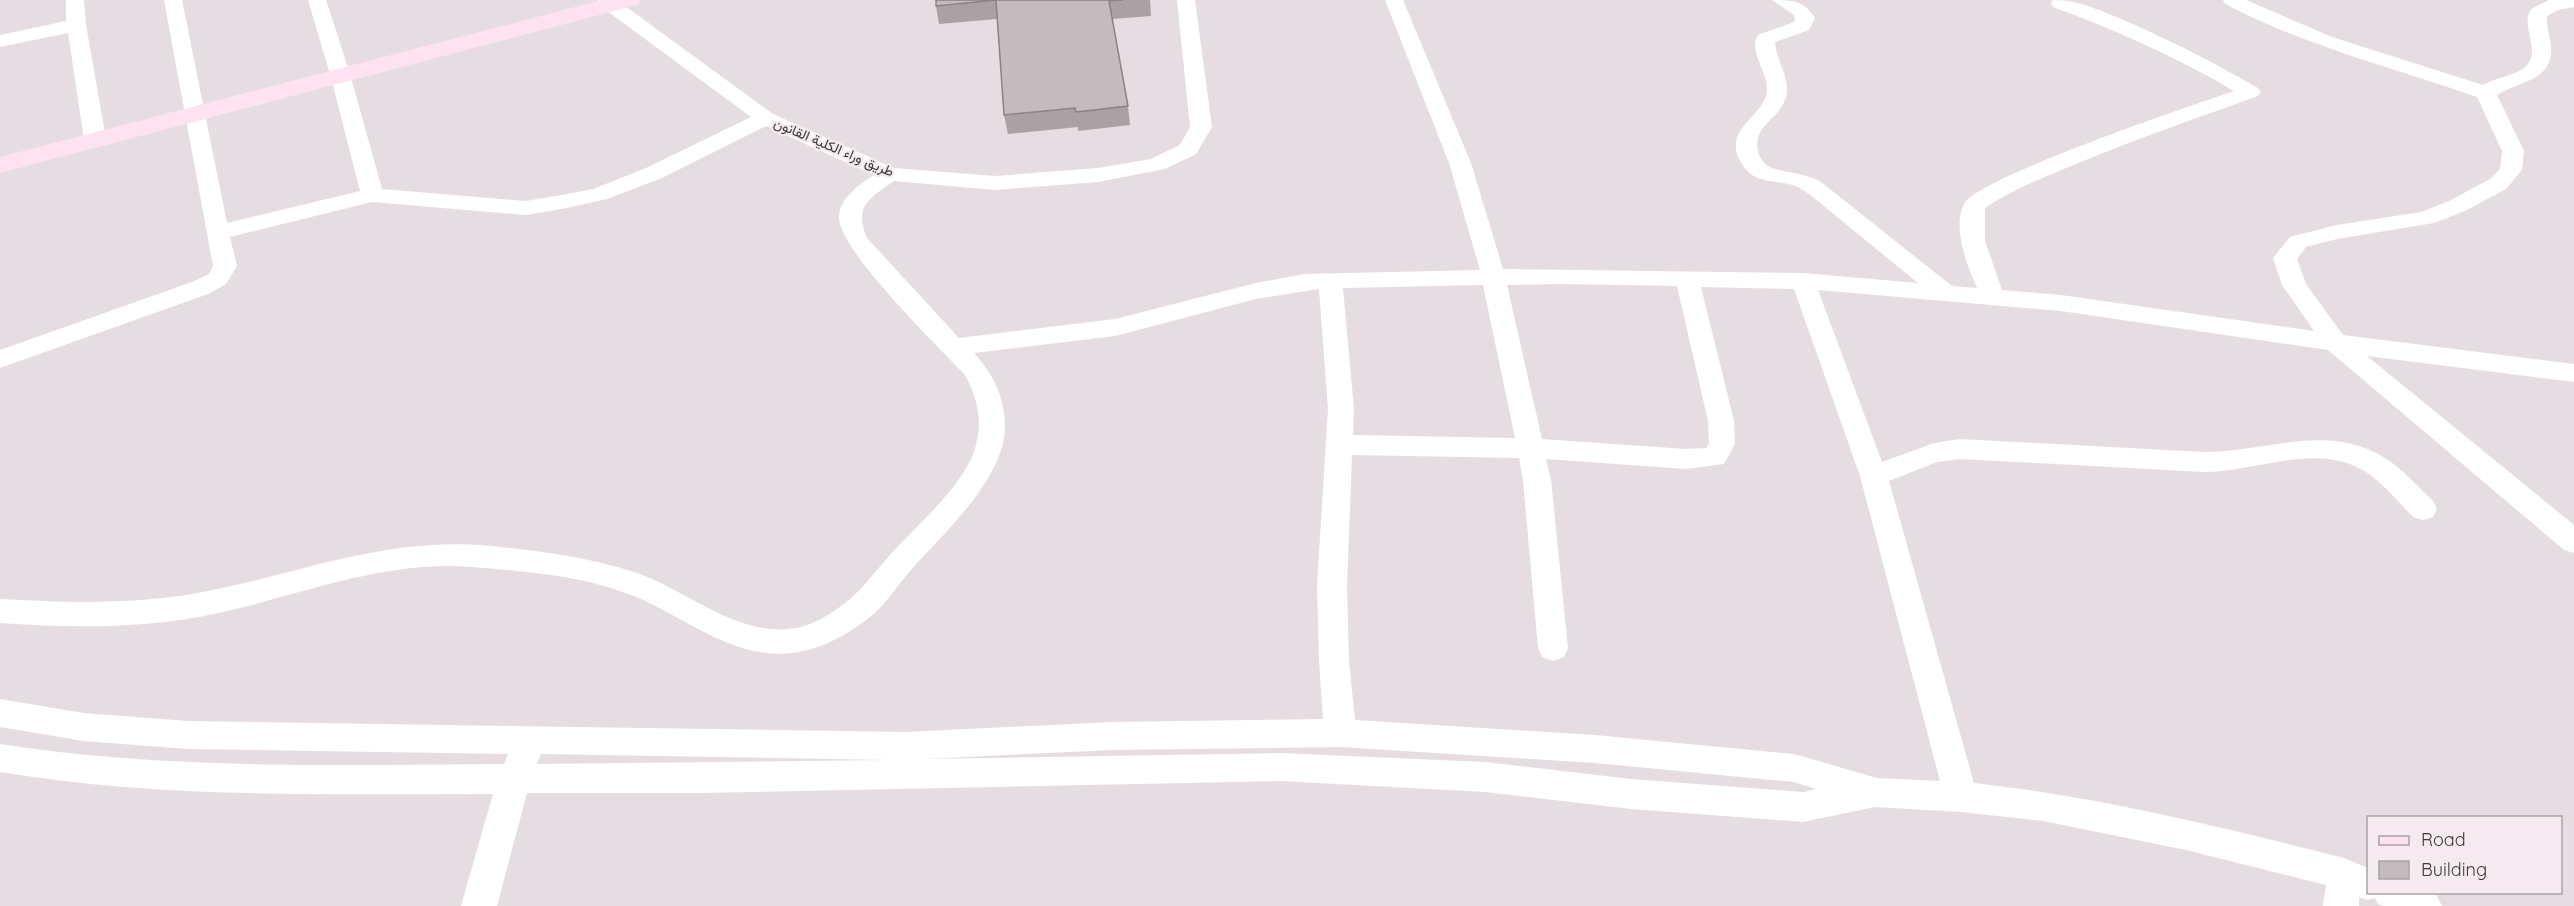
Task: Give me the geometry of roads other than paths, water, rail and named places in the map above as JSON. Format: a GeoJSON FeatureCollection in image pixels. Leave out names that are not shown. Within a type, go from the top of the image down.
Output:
{"type":"FeatureCollection","features":[{"type":"Feature","properties":{"kind":"main road"},"geometry":{"type":"LineString","coordinates":[[0,165],[615,1]]}},
{"type":"Feature","properties":{"kind":"street"},"geometry":{"type":"LineString","coordinates":[[75,0],[76,25],[95,139]]}},
{"type":"Feature","properties":{"kind":"street"},"geometry":{"type":"LineString","coordinates":[[0,359],[200,288],[219,279],[225,266],[173,0]]}},
{"type":"Feature","properties":{"kind":"street"},"geometry":{"type":"LineString","coordinates":[[316,0],[340,74],[372,195]]}},
{"type":"Feature","properties":{"kind":"street","name":"طريق وراء الكلية القانون"},"geometry":{"type":"LineString","coordinates":[[615,1],[766,118],[891,174],[983,183],[1036,182],[1098,175],[1157,164],[1188,149],[1202,127],[1186,0]]}},
{"type":"Feature","properties":{"kind":"street"},"geometry":{"type":"LineString","coordinates":[[1394,0],[1460,163],[1494,279],[1536,480],[1553,648]]}},
{"type":"Feature","properties":{"kind":"street"},"geometry":{"type":"LineString","coordinates":[[1781,0],[1801,11],[1805,18],[1802,26],[1766,39],[1764,48],[1776,72],[1777,92],[1773,108],[1754,126],[1749,136],[1746,150],[1750,162],[1762,171],[1801,180],[1817,189],[1944,292]]}},
{"type":"Feature","properties":{"kind":"street"},"geometry":{"type":"LineString","coordinates":[[2232,0],[2300,33],[2486,93]]}},
{"type":"Feature","properties":{"kind":"street"},"geometry":{"type":"LineString","coordinates":[[2486,93],[2493,86],[2533,72],[2539,65],[2542,53],[2535,23],[2538,13],[2552,5],[2574,1]]}},
{"type":"Feature","properties":{"kind":"street"},"geometry":{"type":"LineString","coordinates":[[1993,297],[1973,250],[1970,225],[1974,205],[1995,191],[2128,135],[2251,92],[2188,56],[2109,21],[2060,3]]}},
{"type":"Feature","properties":{"kind":"street"},"geometry":{"type":"LineString","coordinates":[[0,41],[76,25]]}},
{"type":"Feature","properties":{"kind":"street"},"geometry":{"type":"LineString","coordinates":[[2486,93],[2513,151],[2511,170],[2498,184],[2457,206],[2426,218],[2337,232],[2298,242],[2285,258],[2294,285],[2335,343],[2527,501],[2574,543]]}},
{"type":"Feature","properties":{"kind":"street"},"geometry":{"type":"LineString","coordinates":[[217,233],[372,195],[526,208],[567,201],[599,194],[654,172],[766,118]]}},
{"type":"Feature","properties":{"kind":"street"},"geometry":{"type":"LineString","coordinates":[[0,611],[120,614],[183,608],[254,594],[348,567],[428,555],[519,560],[583,571],[642,586],[724,630],[756,640],[797,640],[837,625],[863,606],[951,505],[986,453],[992,402],[984,384],[973,369],[866,254],[848,224],[853,203],[891,174]]}},
{"type":"Feature","properties":{"kind":"street"},"geometry":{"type":"LineString","coordinates":[[952,347],[1025,340],[1137,323],[1261,288],[1295,281],[1562,276],[1803,281],[2061,303],[2335,343],[2574,373]]}},
{"type":"Feature","properties":{"kind":"street"},"geometry":{"type":"LineString","coordinates":[[1339,445],[1530,448],[1686,459],[1714,457],[1722,444],[1721,422],[1687,279]]}},
{"type":"Feature","properties":{"kind":"street"},"geometry":{"type":"LineString","coordinates":[[1330,280],[1341,409],[1335,490],[1332,586],[1334,661],[1340,733]]}},
{"type":"Feature","properties":{"kind":"street"},"geometry":{"type":"LineString","coordinates":[[1803,281],[1874,476],[1961,797]]}},
{"type":"Feature","properties":{"kind":"street"},"geometry":{"type":"LineString","coordinates":[[1874,476],[1934,453],[1960,449],[2200,462],[2232,461],[2279,451],[2335,448],[2354,453],[2377,466],[2423,510]]}},
{"type":"Feature","properties":{"kind":"street"},"geometry":{"type":"LineString","coordinates":[[0,713],[83,727],[188,735],[530,740],[904,760],[1135,768],[1281,767],[1485,777],[1631,794],[1803,807],[1877,793],[1961,797],[2043,806],[2186,834],[2351,888]]}},
{"type":"Feature","properties":{"kind":"street"},"geometry":{"type":"LineString","coordinates":[[0,758],[62,768],[256,780],[514,779],[904,760],[1112,736],[1340,733],[1595,749],[1794,768],[1877,793]]}},
{"type":"Feature","properties":{"kind":"street"},"geometry":{"type":"LineString","coordinates":[[479,906],[487,868],[514,779],[530,740]]}},
{"type":"Feature","properties":{"kind":"street"},"geometry":{"type":"LineString","coordinates":[[2395,894],[2424,906]]}}]}
